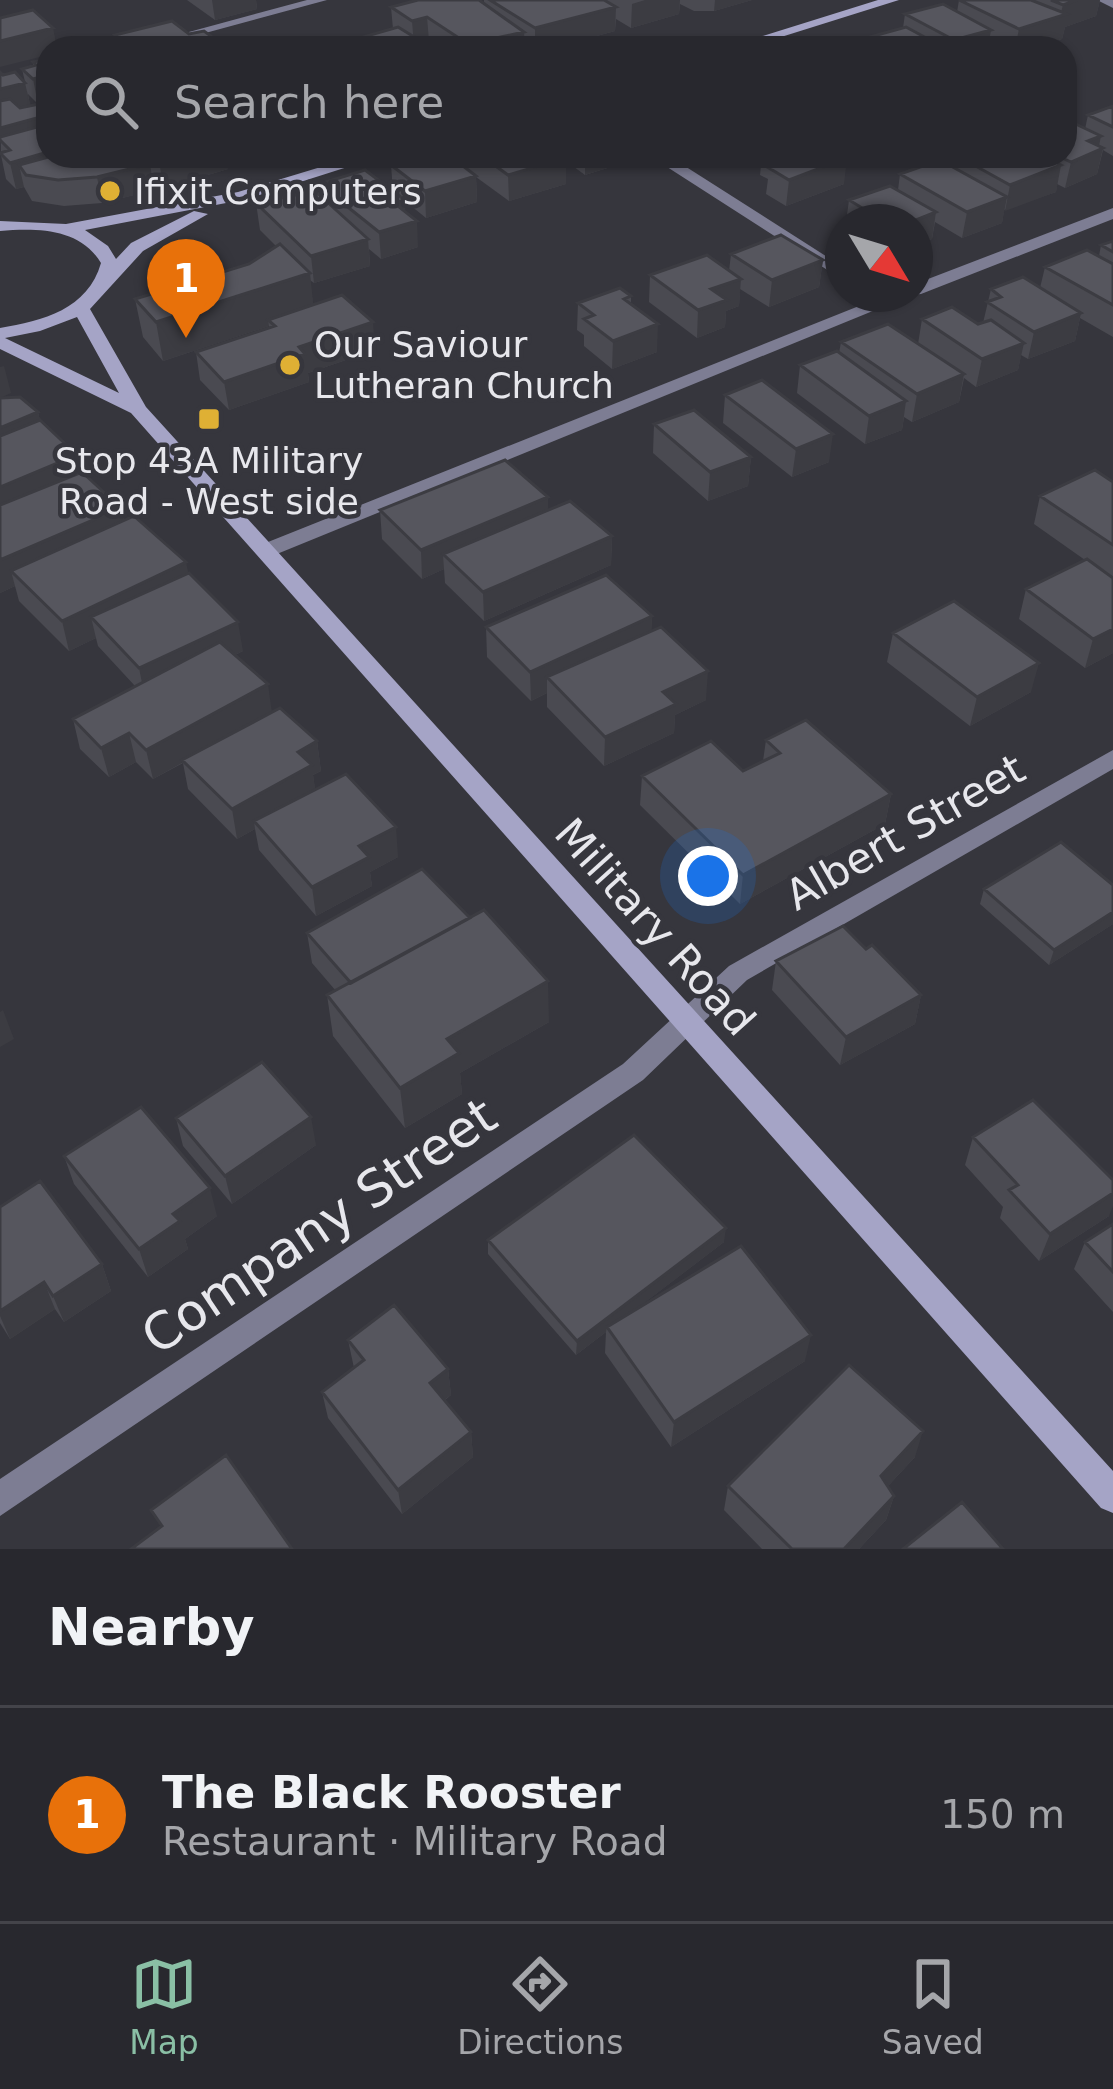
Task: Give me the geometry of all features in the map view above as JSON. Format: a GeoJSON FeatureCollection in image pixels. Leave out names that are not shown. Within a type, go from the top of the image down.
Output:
{"type":"FeatureCollection","features":[{"type":"Feature","properties":{"kind":"main road"},"geometry":{"type":"LineString","coordinates":[[771,36],[892,0]]}},
{"type":"Feature","properties":{"kind":"main road"},"geometry":{"type":"LineString","coordinates":[[66,229],[241,196],[334,168]]}},
{"type":"Feature","properties":{"kind":"main road"},"geometry":{"type":"LineString","coordinates":[[0,333],[50,322],[80,308],[137,247],[241,196]]}},
{"type":"Feature","properties":{"kind":"main road"},"geometry":{"type":"LineString","coordinates":[[4,222],[66,229],[96,242],[105,252],[108,278]]}},
{"type":"Feature","properties":{"kind":"main road","name":"Military Road"},"geometry":{"type":"LineString","coordinates":[[80,308],[138,410],[1113,1496]]}},
{"type":"Feature","properties":{"kind":"main road","name":"Military Road"},"geometry":{"type":"LineString","coordinates":[[0,342],[138,410]]}},
{"type":"Feature","properties":{"kind":"street"},"geometry":{"type":"LineString","coordinates":[[1104,0],[1113,4]]}},
{"type":"Feature","properties":{"kind":"street"},"geometry":{"type":"LineString","coordinates":[[677,168],[825,263]]}},
{"type":"Feature","properties":{"kind":"street"},"geometry":{"type":"LineString","coordinates":[[933,283],[1113,213]]}},
{"type":"Feature","properties":{"kind":"street"},"geometry":{"type":"LineString","coordinates":[[265,551],[848,312]]}},
{"type":"Feature","properties":{"kind":"street","name":"Albert Street"},"geometry":{"type":"LineString","coordinates":[[685,1024],[738,973],[1113,758]]}},
{"type":"Feature","properties":{"kind":"street","name":"Company Street"},"geometry":{"type":"LineString","coordinates":[[0,1499],[633,1072],[685,1024]]}},
{"type":"Feature","properties":{"kind":"lane"},"geometry":{"type":"LineString","coordinates":[[182,36],[320,0]]}},
{"type":"Feature","properties":{"kind":"building"},"geometry":{"type":"Polygon","coordinates":[[[418,0],[479,0],[524,32],[456,36],[427,17],[412,21],[391,7],[418,0]]]}},
{"type":"Feature","properties":{"kind":"building"},"geometry":{"type":"Polygon","coordinates":[[[490,0],[604,0],[616,7],[535,28],[490,0]]]}},
{"type":"Feature","properties":{"kind":"building"},"geometry":{"type":"Polygon","coordinates":[[[959,0],[1031,0],[1067,14],[1019,29],[959,0]]]}},
{"type":"Feature","properties":{"kind":"building"},"geometry":{"type":"Polygon","coordinates":[[[943,4],[991,30],[946,36],[905,14],[943,4]]]}},
{"type":"Feature","properties":{"kind":"building"},"geometry":{"type":"Polygon","coordinates":[[[33,10],[53,28],[0,41],[0,18],[33,10]]]}},
{"type":"Feature","properties":{"kind":"building"},"geometry":{"type":"Polygon","coordinates":[[[172,21],[189,34],[204,31],[211,36],[116,36],[172,21]]]}},
{"type":"Feature","properties":{"kind":"building"},"geometry":{"type":"Polygon","coordinates":[[[398,27],[413,36],[366,36],[398,27]]]}},
{"type":"Feature","properties":{"kind":"building"},"geometry":{"type":"Polygon","coordinates":[[[906,27],[923,36],[873,36],[906,27]]]}},
{"type":"Feature","properties":{"kind":"building"},"geometry":{"type":"Polygon","coordinates":[[[36,65],[36,78],[33,79],[22,69],[36,65]]]}},
{"type":"Feature","properties":{"kind":"building"},"geometry":{"type":"Polygon","coordinates":[[[0,72],[15,72],[25,83],[0,89],[0,72]]]}},
{"type":"Feature","properties":{"kind":"building"},"geometry":{"type":"Polygon","coordinates":[[[10,99],[20,108],[36,105],[36,118],[0,128],[0,101],[10,99]]]}},
{"type":"Feature","properties":{"kind":"building"},"geometry":{"type":"Polygon","coordinates":[[[1113,106],[1113,127],[1088,115],[1113,106]]]}},
{"type":"Feature","properties":{"kind":"building"},"geometry":{"type":"Polygon","coordinates":[[[1077,125],[1101,136],[1088,141],[1103,148],[1077,159],[1077,125]]]}},
{"type":"Feature","properties":{"kind":"building"},"geometry":{"type":"Polygon","coordinates":[[[36,127],[36,155],[10,163],[0,153],[10,150],[0,137],[36,127]]]}},
{"type":"Feature","properties":{"kind":"building"},"geometry":{"type":"Polygon","coordinates":[[[36,160],[36,168],[134,168],[58,180],[26,175],[19,165],[36,160]]]}},
{"type":"Feature","properties":{"kind":"building"},"geometry":{"type":"Polygon","coordinates":[[[395,168],[466,168],[476,176],[425,191],[395,168]]]}},
{"type":"Feature","properties":{"kind":"building"},"geometry":{"type":"Polygon","coordinates":[[[498,168],[532,168],[508,175],[498,168]]]}},
{"type":"Feature","properties":{"kind":"building"},"geometry":{"type":"Polygon","coordinates":[[[769,168],[821,168],[789,180],[769,168]]]}},
{"type":"Feature","properties":{"kind":"building"},"geometry":{"type":"Polygon","coordinates":[[[917,168],[954,168],[1007,197],[967,212],[900,174],[917,168]]]}},
{"type":"Feature","properties":{"kind":"building"},"geometry":{"type":"Polygon","coordinates":[[[979,168],[1053,168],[1010,185],[979,168]]]}},
{"type":"Feature","properties":{"kind":"building"},"geometry":{"type":"Polygon","coordinates":[[[365,170],[405,200],[394,203],[417,221],[379,232],[319,184],[365,170]]]}},
{"type":"Feature","properties":{"kind":"building"},"geometry":{"type":"Polygon","coordinates":[[[890,186],[922,204],[856,204],[849,200],[890,186]]]}},
{"type":"Feature","properties":{"kind":"building"},"geometry":{"type":"Polygon","coordinates":[[[315,191],[368,239],[311,256],[256,203],[315,191]]]}},
{"type":"Feature","properties":{"kind":"building"},"geometry":{"type":"Polygon","coordinates":[[[781,235],[823,260],[772,280],[731,254],[781,235]]]}},
{"type":"Feature","properties":{"kind":"building"},"geometry":{"type":"Polygon","coordinates":[[[280,244],[310,273],[156,322],[135,299],[249,264],[280,244]]]}},
{"type":"Feature","properties":{"kind":"building"},"geometry":{"type":"Polygon","coordinates":[[[1087,250],[1113,264],[1113,305],[1045,267],[1087,250]]]}},
{"type":"Feature","properties":{"kind":"building"},"geometry":{"type":"Polygon","coordinates":[[[707,255],[741,279],[711,289],[727,300],[698,310],[650,275],[707,255]]]}},
{"type":"Feature","properties":{"kind":"building"},"geometry":{"type":"Polygon","coordinates":[[[1023,277],[1081,313],[1034,332],[987,302],[1001,297],[991,289],[1023,277]]]}},
{"type":"Feature","properties":{"kind":"building"},"geometry":{"type":"Polygon","coordinates":[[[620,288],[631,296],[624,299],[658,324],[613,341],[584,319],[594,315],[578,303],[620,288]]]}},
{"type":"Feature","properties":{"kind":"building"},"geometry":{"type":"Polygon","coordinates":[[[342,295],[373,322],[299,347],[305,354],[224,382],[196,352],[275,326],[268,320],[342,295]]]}},
{"type":"Feature","properties":{"kind":"building"},"geometry":{"type":"Polygon","coordinates":[[[952,307],[978,324],[991,320],[1024,343],[982,359],[922,319],[952,307]]]}},
{"type":"Feature","properties":{"kind":"building"},"geometry":{"type":"Polygon","coordinates":[[[888,324],[964,374],[917,394],[841,342],[888,324]]]}},
{"type":"Feature","properties":{"kind":"building"},"geometry":{"type":"Polygon","coordinates":[[[837,351],[906,401],[869,416],[800,365],[837,351]]]}},
{"type":"Feature","properties":{"kind":"building"},"geometry":{"type":"Polygon","coordinates":[[[762,380],[833,434],[796,449],[725,395],[762,380]]]}},
{"type":"Feature","properties":{"kind":"building"},"geometry":{"type":"Polygon","coordinates":[[[20,397],[38,412],[0,428],[0,398],[20,397]]]}},
{"type":"Feature","properties":{"kind":"building"},"geometry":{"type":"Polygon","coordinates":[[[694,410],[751,457],[710,472],[654,424],[694,410]]]}},
{"type":"Feature","properties":{"kind":"building"},"geometry":{"type":"Polygon","coordinates":[[[40,420],[77,455],[0,487],[0,436],[40,420]]]}},
{"type":"Feature","properties":{"kind":"building"},"geometry":{"type":"Polygon","coordinates":[[[505,460],[548,497],[421,550],[380,510],[505,460]]]}},
{"type":"Feature","properties":{"kind":"building"},"geometry":{"type":"Polygon","coordinates":[[[1095,470],[1113,482],[1113,545],[1040,496],[1095,470]]]}},
{"type":"Feature","properties":{"kind":"building"},"geometry":{"type":"Polygon","coordinates":[[[82,472],[121,508],[0,560],[0,505],[82,472]]]}},
{"type":"Feature","properties":{"kind":"building"},"geometry":{"type":"Polygon","coordinates":[[[570,501],[612,536],[483,592],[443,554],[570,501]]]}},
{"type":"Feature","properties":{"kind":"building"},"geometry":{"type":"Polygon","coordinates":[[[134,516],[186,562],[62,621],[11,571],[134,516]]]}},
{"type":"Feature","properties":{"kind":"building"},"geometry":{"type":"Polygon","coordinates":[[[1087,559],[1113,578],[1113,629],[1093,639],[1026,589],[1087,559]]]}},
{"type":"Feature","properties":{"kind":"building"},"geometry":{"type":"Polygon","coordinates":[[[189,573],[238,622],[139,668],[91,617],[189,573]]]}},
{"type":"Feature","properties":{"kind":"building"},"geometry":{"type":"Polygon","coordinates":[[[606,575],[652,616],[530,672],[486,627],[606,575]]]}},
{"type":"Feature","properties":{"kind":"building"},"geometry":{"type":"Polygon","coordinates":[[[954,601],[1039,663],[977,697],[893,633],[954,601]]]}},
{"type":"Feature","properties":{"kind":"building"},"geometry":{"type":"Polygon","coordinates":[[[661,627],[708,671],[663,692],[676,704],[605,737],[547,677],[661,627]]]}},
{"type":"Feature","properties":{"kind":"building"},"geometry":{"type":"Polygon","coordinates":[[[220,642],[268,684],[146,750],[129,733],[101,748],[73,719],[220,642]]]}},
{"type":"Feature","properties":{"kind":"building"},"geometry":{"type":"Polygon","coordinates":[[[280,708],[317,741],[298,752],[312,765],[232,809],[182,760],[280,708]]]}},
{"type":"Feature","properties":{"kind":"building"},"geometry":{"type":"Polygon","coordinates":[[[806,720],[891,794],[743,875],[642,776],[711,741],[743,771],[780,753],[766,740],[806,720]]]}},
{"type":"Feature","properties":{"kind":"building"},"geometry":{"type":"Polygon","coordinates":[[[346,774],[396,827],[359,846],[369,857],[312,887],[254,821],[346,774]]]}},
{"type":"Feature","properties":{"kind":"building"},"geometry":{"type":"Polygon","coordinates":[[[1061,842],[1113,885],[1113,912],[1054,950],[984,889],[1061,842]]]}},
{"type":"Feature","properties":{"kind":"building"},"geometry":{"type":"Polygon","coordinates":[[[422,869],[470,918],[351,983],[307,933],[422,869]]]}},
{"type":"Feature","properties":{"kind":"building"},"geometry":{"type":"Polygon","coordinates":[[[484,910],[548,981],[447,1039],[459,1053],[400,1088],[327,995],[484,910]]]}},
{"type":"Feature","properties":{"kind":"building"},"geometry":{"type":"Polygon","coordinates":[[[843,926],[866,949],[872,945],[921,995],[846,1037],[776,961],[843,926]]]}},
{"type":"Feature","properties":{"kind":"building"},"geometry":{"type":"Polygon","coordinates":[[[262,1062],[311,1117],[225,1176],[176,1118],[262,1062]]]}},
{"type":"Feature","properties":{"kind":"building"},"geometry":{"type":"Polygon","coordinates":[[[1033,1100],[1113,1180],[1113,1193],[1050,1234],[1009,1190],[1018,1185],[973,1137],[1033,1100]]]}},
{"type":"Feature","properties":{"kind":"building"},"geometry":{"type":"Polygon","coordinates":[[[141,1107],[210,1188],[173,1214],[180,1221],[139,1249],[64,1156],[141,1107]]]}},
{"type":"Feature","properties":{"kind":"building"},"geometry":{"type":"Polygon","coordinates":[[[634,1135],[726,1228],[577,1341],[488,1240],[634,1135]]]}},
{"type":"Feature","properties":{"kind":"building"},"geometry":{"type":"Polygon","coordinates":[[[40,1181],[102,1264],[53,1296],[44,1282],[0,1311],[0,1207],[40,1181]]]}},
{"type":"Feature","properties":{"kind":"building"},"geometry":{"type":"Polygon","coordinates":[[[1113,1224],[1113,1272],[1085,1242],[1113,1224]]]}},
{"type":"Feature","properties":{"kind":"building"},"geometry":{"type":"Polygon","coordinates":[[[741,1246],[811,1335],[674,1422],[607,1327],[741,1246]]]}},
{"type":"Feature","properties":{"kind":"building"},"geometry":{"type":"Polygon","coordinates":[[[394,1305],[448,1369],[430,1383],[471,1432],[398,1490],[322,1392],[364,1360],[348,1340],[394,1305]]]}},
{"type":"Feature","properties":{"kind":"building"},"geometry":{"type":"Polygon","coordinates":[[[849,1365],[923,1431],[881,1476],[894,1496],[844,1549],[792,1549],[728,1486],[849,1365]]]}},
{"type":"Feature","properties":{"kind":"building"},"geometry":{"type":"Polygon","coordinates":[[[226,1455],[292,1549],[131,1549],[162,1526],[151,1510],[226,1455]]]}},
{"type":"Feature","properties":{"kind":"building"},"geometry":{"type":"Polygon","coordinates":[[[962,1502],[1003,1549],[903,1549],[962,1502]]]}},
{"type":"Feature","properties":{"kind":"place","name":"Ifixit Computers"},"geometry":{"type":"Point","coordinates":[110,191]}},
{"type":"Feature","properties":{"kind":"place","name":"The Black Rooster"},"geometry":{"type":"Point","coordinates":[186,338]}},
{"type":"Feature","properties":{"kind":"place","name":"Our Saviour Lutheran Church"},"geometry":{"type":"Point","coordinates":[290,365]}},
{"type":"Feature","properties":{"kind":"place","name":"Stop 43A Military Road - West side"},"geometry":{"type":"Point","coordinates":[209,419]}}]}
